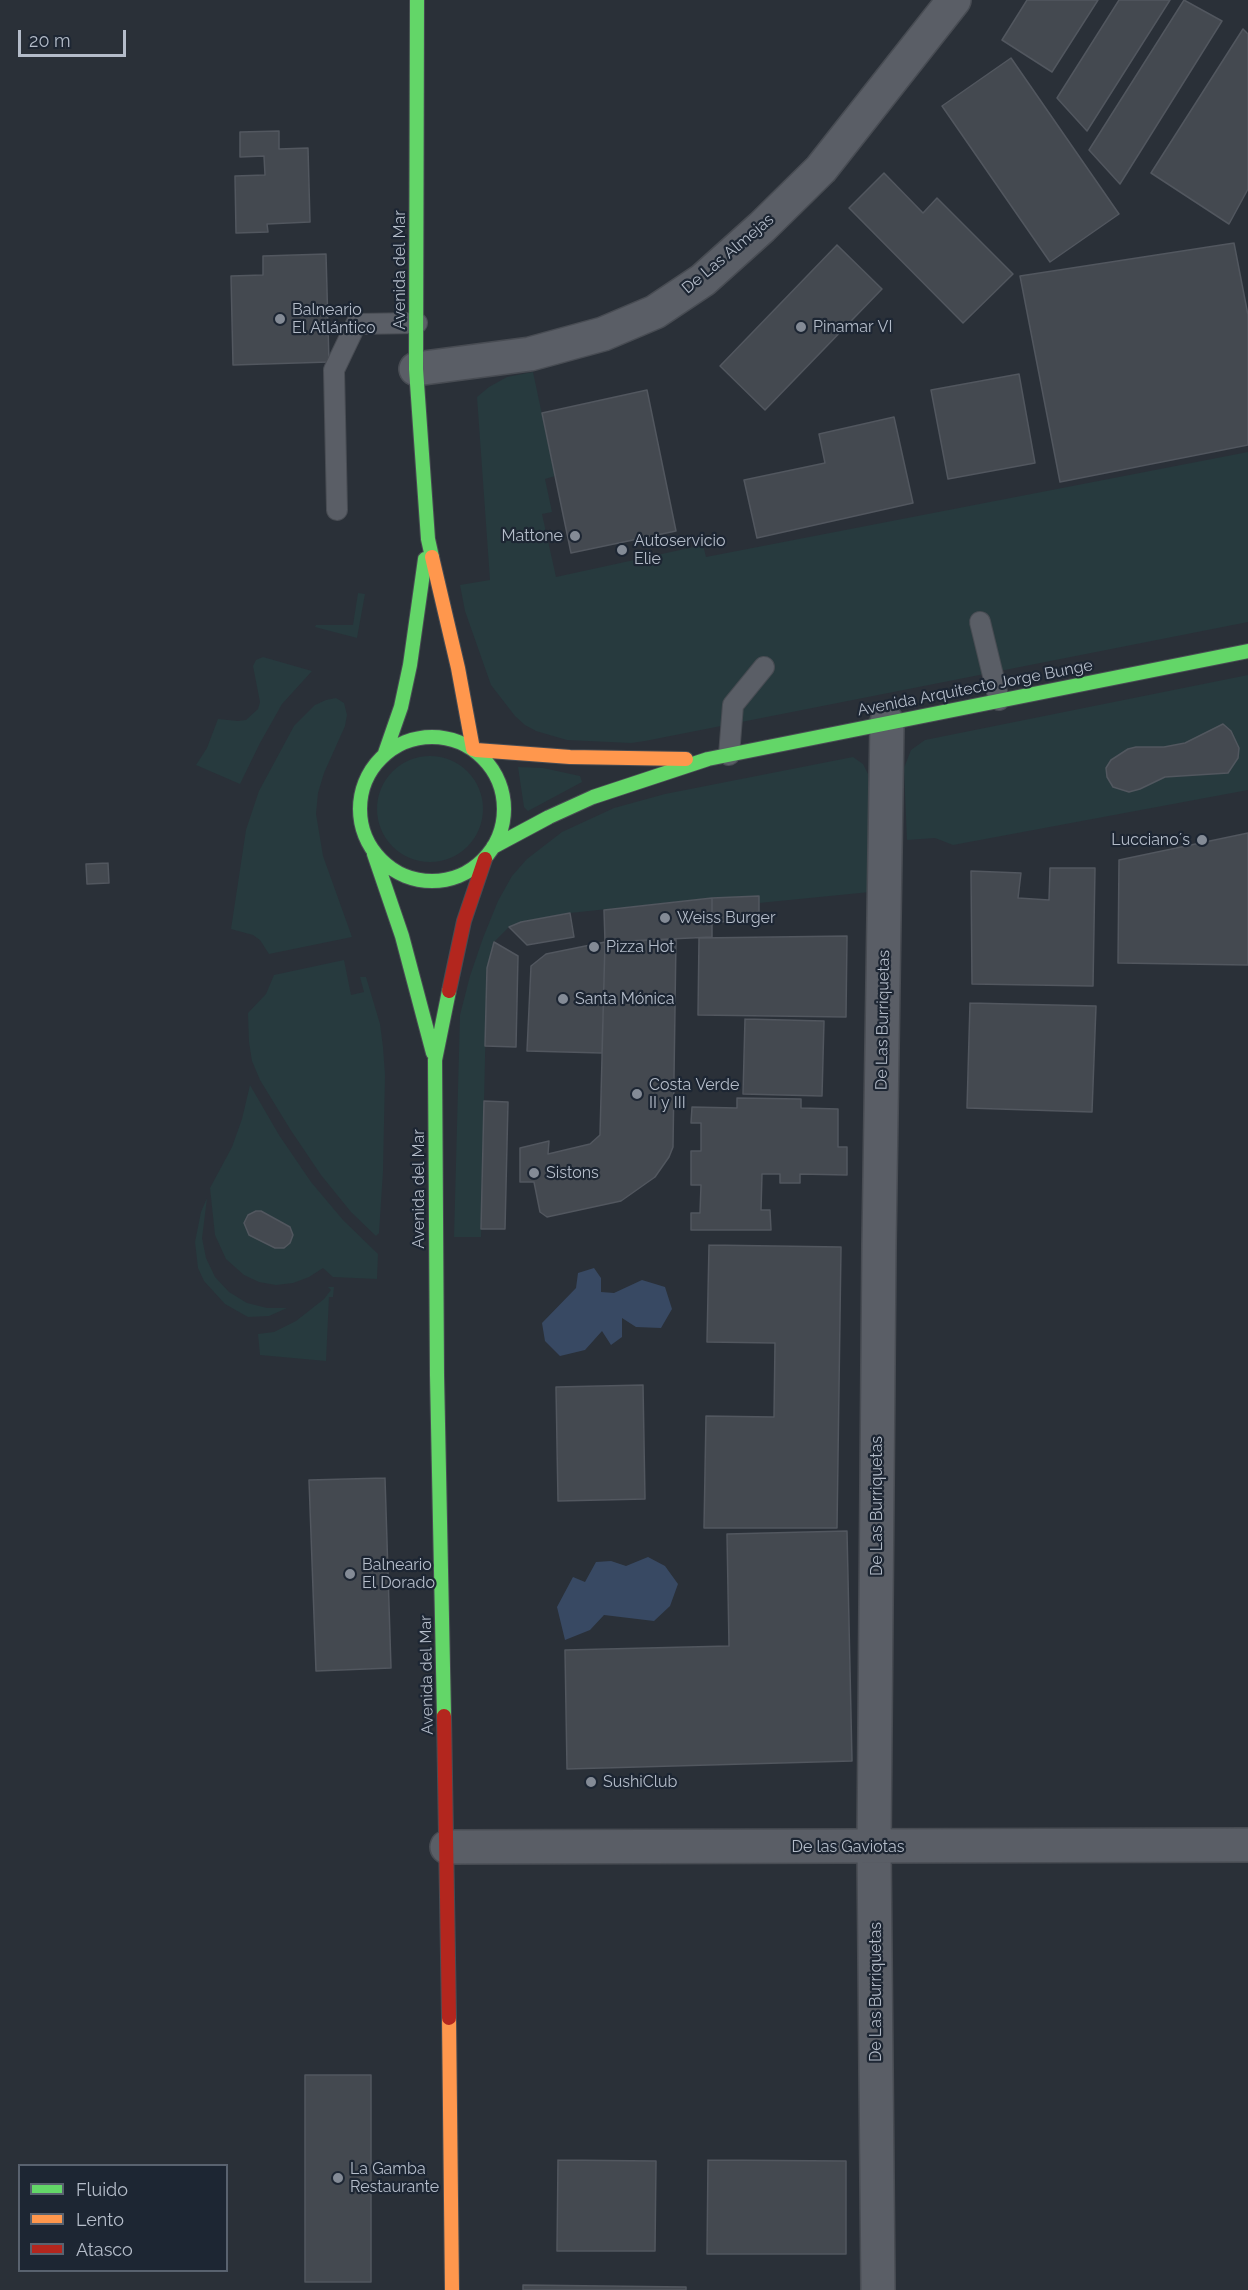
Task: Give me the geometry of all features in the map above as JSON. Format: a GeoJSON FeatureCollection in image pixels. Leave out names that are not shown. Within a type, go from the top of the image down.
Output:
{"type":"FeatureCollection","features":[{"type":"Feature","properties":{"kind":"main road","name":"Avenida del Mar"},"geometry":{"type":"LineString","coordinates":[[417,0],[416,369],[428,539],[474,749]]}},
{"type":"Feature","properties":{"kind":"main road","name":"Avenida del Mar"},"geometry":{"type":"LineString","coordinates":[[385,753],[401,707],[411,665],[428,539]]}},
{"type":"Feature","properties":{"kind":"main road","name":"Avenida Arquitecto Jorge Bunge"},"geometry":{"type":"LineString","coordinates":[[494,847],[549,817],[593,797],[708,759],[1248,651]]}},
{"type":"Feature","properties":{"kind":"main road"},"geometry":{"type":"LineString","coordinates":[[437,736],[456,740],[474,749],[491,766],[500,785],[505,806],[502,828],[494,847],[485,859],[469,872],[449,879],[428,882],[408,878],[389,868],[374,854],[359,820],[359,801],[363,783],[372,767],[385,753],[401,743],[419,737],[437,736]]}},
{"type":"Feature","properties":{"kind":"main road","name":"Avenida Arquitecto Jorge Bunge"},"geometry":{"type":"LineString","coordinates":[[474,749],[570,757],[708,759]]}},
{"type":"Feature","properties":{"kind":"main road","name":"Avenida del Mar"},"geometry":{"type":"LineString","coordinates":[[374,854],[402,936],[435,1060]]}},
{"type":"Feature","properties":{"kind":"main road","name":"Avenida del Mar"},"geometry":{"type":"LineString","coordinates":[[452,2290],[447,1847],[436,1375],[435,1060],[464,921],[485,859]]}},
{"type":"Feature","properties":{"kind":"street","name":"De Las Almejas"},"geometry":{"type":"LineString","coordinates":[[416,369],[530,354],[603,334],[655,312],[703,280],[762,227],[821,169],[954,0]]}},
{"type":"Feature","properties":{"kind":"street","name":"De Las Burriquetas"},"geometry":{"type":"LineString","coordinates":[[878,2290],[874,1847],[879,1244],[887,722]]}},
{"type":"Feature","properties":{"kind":"street","name":"De las Gaviotas"},"geometry":{"type":"LineString","coordinates":[[447,1847],[1248,1845]]}},
{"type":"Feature","properties":{"kind":"lane"},"geometry":{"type":"LineString","coordinates":[[337,510],[334,370],[356,324],[417,323]]}},
{"type":"Feature","properties":{"kind":"lane"},"geometry":{"type":"LineString","coordinates":[[980,622],[999,700]]}},
{"type":"Feature","properties":{"kind":"lane"},"geometry":{"type":"LineString","coordinates":[[729,755],[733,705],[764,667]]}},
{"type":"Feature","properties":{"kind":"green space"},"geometry":{"type":"Polygon","coordinates":[[[533,372],[555,476],[545,479],[552,512],[542,514],[556,577],[703,545],[706,557],[1248,452],[1248,622],[645,741],[631,743],[567,740],[536,731],[515,716],[491,685],[465,611],[460,585],[490,580],[477,397],[507,377],[533,372]]]}},
{"type":"Feature","properties":{"kind":"green space"},"geometry":{"type":"Polygon","coordinates":[[[358,593],[365,594],[357,638],[315,627],[316,625],[353,625],[358,593]]]}},
{"type":"Feature","properties":{"kind":"green space"},"geometry":{"type":"Polygon","coordinates":[[[263,657],[312,671],[282,704],[240,784],[196,765],[207,748],[218,719],[246,720],[258,709],[260,702],[253,666],[256,660],[263,657]]]}},
{"type":"Feature","properties":{"kind":"green space"},"geometry":{"type":"Polygon","coordinates":[[[1248,675],[1248,790],[953,845],[935,838],[907,840],[904,768],[911,750],[925,740],[1248,675]]]}},
{"type":"Feature","properties":{"kind":"green space"},"geometry":{"type":"Polygon","coordinates":[[[336,698],[344,703],[347,715],[345,726],[324,773],[318,793],[316,814],[323,856],[352,937],[269,954],[260,940],[253,935],[231,929],[246,830],[259,791],[294,726],[315,705],[336,698]]]}},
{"type":"Feature","properties":{"kind":"green space"},"geometry":{"type":"Polygon","coordinates":[[[430,756],[450,760],[468,771],[479,789],[483,809],[479,829],[468,847],[450,858],[430,862],[410,858],[392,847],[381,829],[377,809],[381,789],[392,771],[410,760],[430,756]]]}},
{"type":"Feature","properties":{"kind":"green space"},"geometry":{"type":"Polygon","coordinates":[[[853,757],[863,764],[868,774],[870,892],[759,903],[758,896],[712,898],[570,913],[521,922],[509,927],[494,942],[487,968],[481,1237],[454,1237],[460,1015],[483,938],[498,901],[512,876],[527,859],[562,832],[614,808],[665,794],[853,757]]]}},
{"type":"Feature","properties":{"kind":"green space"},"geometry":{"type":"Polygon","coordinates":[[[518,767],[543,768],[580,776],[582,782],[528,811],[524,807],[518,767]]]}},
{"type":"Feature","properties":{"kind":"green space"},"geometry":{"type":"Polygon","coordinates":[[[344,960],[351,995],[364,992],[360,977],[366,977],[380,1024],[383,1047],[385,1075],[383,1171],[379,1233],[376,1236],[351,1212],[321,1175],[290,1129],[260,1080],[252,1061],[249,1042],[248,1013],[266,994],[274,975],[344,960]]]}},
{"type":"Feature","properties":{"kind":"green space"},"geometry":{"type":"Polygon","coordinates":[[[250,1085],[279,1135],[311,1182],[343,1220],[378,1254],[377,1279],[333,1277],[323,1268],[293,1283],[276,1285],[259,1282],[244,1275],[226,1259],[215,1235],[210,1188],[232,1147],[250,1085]]]}},
{"type":"Feature","properties":{"kind":"green space"},"geometry":{"type":"Polygon","coordinates":[[[207,1198],[202,1238],[206,1258],[215,1277],[229,1292],[247,1303],[267,1308],[287,1308],[269,1316],[248,1317],[225,1304],[204,1281],[198,1268],[195,1242],[201,1212],[207,1198]]]}},
{"type":"Feature","properties":{"kind":"green space"},"geometry":{"type":"Polygon","coordinates":[[[328,1287],[334,1287],[333,1297],[329,1297],[326,1361],[260,1355],[258,1334],[274,1332],[296,1321],[324,1299],[331,1290],[328,1287]]]}},
{"type":"Feature","properties":{"kind":"water"},"geometry":{"type":"Polygon","coordinates":[[[594,1268],[601,1278],[601,1292],[614,1293],[642,1280],[665,1287],[672,1309],[661,1328],[636,1327],[622,1318],[622,1337],[611,1345],[602,1331],[585,1350],[560,1356],[545,1341],[542,1323],[576,1288],[578,1273],[594,1268]]]}},
{"type":"Feature","properties":{"kind":"water"},"geometry":{"type":"Polygon","coordinates":[[[648,1557],[665,1566],[678,1584],[670,1606],[654,1621],[604,1615],[590,1630],[565,1640],[557,1607],[573,1577],[585,1582],[596,1562],[611,1561],[626,1566],[648,1557]]]}},
{"type":"Feature","properties":{"kind":"building"},"geometry":{"type":"Polygon","coordinates":[[[1027,0],[1098,0],[1052,72],[1002,40],[1027,0]]]}},
{"type":"Feature","properties":{"kind":"building"},"geometry":{"type":"Polygon","coordinates":[[[1119,0],[1170,0],[1087,131],[1057,98],[1119,0]]]}},
{"type":"Feature","properties":{"kind":"building"},"geometry":{"type":"Polygon","coordinates":[[[1184,0],[1222,21],[1120,184],[1089,150],[1184,0]]]}},
{"type":"Feature","properties":{"kind":"building"},"geometry":{"type":"Polygon","coordinates":[[[1243,29],[1248,34],[1248,189],[1229,224],[1151,173],[1243,29]]]}},
{"type":"Feature","properties":{"kind":"building"},"geometry":{"type":"Polygon","coordinates":[[[1011,58],[1119,214],[1050,262],[942,106],[1011,58]]]}},
{"type":"Feature","properties":{"kind":"building"},"geometry":{"type":"Polygon","coordinates":[[[279,131],[279,149],[308,148],[310,222],[267,224],[268,232],[236,233],[235,176],[265,175],[264,156],[240,157],[240,132],[279,131]]]}},
{"type":"Feature","properties":{"kind":"building"},"geometry":{"type":"Polygon","coordinates":[[[884,173],[923,213],[937,198],[1013,274],[963,323],[849,208],[884,173]]]}},
{"type":"Feature","properties":{"kind":"building"},"geometry":{"type":"Polygon","coordinates":[[[1234,243],[1248,315],[1248,445],[1060,482],[1020,276],[1234,243]]]}},
{"type":"Feature","properties":{"kind":"building","name":"Pinamar VI"},"geometry":{"type":"Polygon","coordinates":[[[837,245],[882,289],[765,410],[720,366],[837,245]]]}},
{"type":"Feature","properties":{"kind":"building","name":"Balneario El Atlántico"},"geometry":{"type":"Polygon","coordinates":[[[326,254],[329,362],[233,365],[231,276],[263,275],[263,256],[326,254]]]}},
{"type":"Feature","properties":{"kind":"building"},"geometry":{"type":"Polygon","coordinates":[[[1019,374],[1035,463],[948,479],[931,390],[1019,374]]]}},
{"type":"Feature","properties":{"kind":"building"},"geometry":{"type":"Polygon","coordinates":[[[647,390],[676,531],[571,553],[542,413],[647,390]]]}},
{"type":"Feature","properties":{"kind":"building"},"geometry":{"type":"Polygon","coordinates":[[[894,417],[913,503],[757,538],[744,480],[825,463],[819,434],[894,417]]]}},
{"type":"Feature","properties":{"kind":"building"},"geometry":{"type":"Polygon","coordinates":[[[1223,724],[1231,731],[1239,748],[1238,758],[1228,773],[1165,777],[1129,792],[1113,787],[1107,777],[1106,768],[1111,760],[1128,749],[1185,743],[1223,724]]]}},
{"type":"Feature","properties":{"kind":"building"},"geometry":{"type":"Polygon","coordinates":[[[1248,833],[1248,965],[1118,963],[1119,860],[1248,833]]]}},
{"type":"Feature","properties":{"kind":"building"},"geometry":{"type":"Polygon","coordinates":[[[108,863],[109,883],[87,884],[86,864],[108,863]]]}},
{"type":"Feature","properties":{"kind":"building"},"geometry":{"type":"Polygon","coordinates":[[[1050,868],[1095,868],[1093,986],[972,984],[971,871],[1021,873],[1018,898],[1049,900],[1050,868]]]}},
{"type":"Feature","properties":{"kind":"building"},"geometry":{"type":"Polygon","coordinates":[[[759,896],[759,921],[712,922],[712,898],[759,896]]]}},
{"type":"Feature","properties":{"kind":"building"},"geometry":{"type":"Polygon","coordinates":[[[712,898],[712,937],[605,942],[604,910],[712,898]]]}},
{"type":"Feature","properties":{"kind":"building"},"geometry":{"type":"Polygon","coordinates":[[[570,913],[574,937],[527,945],[509,927],[521,922],[570,913]]]}},
{"type":"Feature","properties":{"kind":"building"},"geometry":{"type":"Polygon","coordinates":[[[847,936],[846,1017],[698,1015],[699,938],[847,936]]]}},
{"type":"Feature","properties":{"kind":"building","name":"Costa Verde II y III"},"geometry":{"type":"Polygon","coordinates":[[[676,939],[673,1147],[669,1157],[655,1177],[621,1201],[547,1217],[540,1212],[534,1182],[520,1182],[520,1148],[549,1141],[548,1154],[590,1144],[600,1135],[605,942],[676,939]]]}},
{"type":"Feature","properties":{"kind":"building"},"geometry":{"type":"Polygon","coordinates":[[[494,942],[518,956],[516,1047],[485,1046],[487,968],[494,942]]]}},
{"type":"Feature","properties":{"kind":"building"},"geometry":{"type":"Polygon","coordinates":[[[605,942],[602,1053],[527,1051],[531,966],[546,954],[605,942]]]}},
{"type":"Feature","properties":{"kind":"building"},"geometry":{"type":"Polygon","coordinates":[[[970,1003],[1096,1006],[1092,1112],[967,1108],[970,1003]]]}},
{"type":"Feature","properties":{"kind":"building"},"geometry":{"type":"Polygon","coordinates":[[[745,1019],[824,1021],[822,1096],[743,1094],[745,1019]]]}},
{"type":"Feature","properties":{"kind":"building"},"geometry":{"type":"Polygon","coordinates":[[[737,1098],[801,1099],[801,1108],[838,1109],[838,1147],[847,1147],[847,1175],[800,1174],[800,1183],[780,1183],[780,1174],[762,1174],[761,1210],[770,1210],[771,1230],[691,1230],[691,1213],[700,1213],[701,1185],[691,1185],[691,1151],[701,1151],[701,1123],[691,1123],[692,1107],[737,1108],[737,1098]]]}},
{"type":"Feature","properties":{"kind":"building"},"geometry":{"type":"Polygon","coordinates":[[[484,1101],[508,1102],[505,1229],[481,1229],[484,1101]]]}},
{"type":"Feature","properties":{"kind":"building"},"geometry":{"type":"Polygon","coordinates":[[[261,1211],[290,1227],[293,1235],[290,1243],[284,1248],[275,1248],[249,1235],[244,1223],[248,1215],[261,1211]]]}},
{"type":"Feature","properties":{"kind":"building"},"geometry":{"type":"Polygon","coordinates":[[[709,1245],[841,1247],[837,1528],[704,1528],[706,1416],[774,1417],[775,1343],[707,1342],[709,1245]]]}},
{"type":"Feature","properties":{"kind":"building"},"geometry":{"type":"Polygon","coordinates":[[[643,1385],[645,1499],[558,1501],[556,1387],[643,1385]]]}},
{"type":"Feature","properties":{"kind":"building","name":"Balneario El Dorado"},"geometry":{"type":"Polygon","coordinates":[[[385,1478],[391,1668],[316,1671],[309,1480],[385,1478]]]}},
{"type":"Feature","properties":{"kind":"building"},"geometry":{"type":"Polygon","coordinates":[[[847,1531],[852,1761],[567,1769],[565,1650],[729,1646],[727,1534],[847,1531]]]}},
{"type":"Feature","properties":{"kind":"building","name":"La Gamba Restaurante"},"geometry":{"type":"Polygon","coordinates":[[[305,2075],[371,2075],[371,2282],[305,2282],[305,2075]]]}},
{"type":"Feature","properties":{"kind":"building"},"geometry":{"type":"Polygon","coordinates":[[[558,2160],[656,2161],[655,2251],[557,2251],[558,2160]]]}},
{"type":"Feature","properties":{"kind":"building"},"geometry":{"type":"Polygon","coordinates":[[[708,2160],[846,2161],[846,2254],[707,2254],[708,2160]]]}},
{"type":"Feature","properties":{"kind":"building"},"geometry":{"type":"Polygon","coordinates":[[[523,2285],[686,2287],[686,2290],[523,2290],[523,2285]]]}},
{"type":"Feature","properties":{"kind":"traffic: fast"},"geometry":{"type":"LineString","coordinates":[[417,0],[416,369],[428,539],[432,557]]}},
{"type":"Feature","properties":{"kind":"traffic: fast"},"geometry":{"type":"LineString","coordinates":[[385,753],[401,707],[410,665],[425,559]]}},
{"type":"Feature","properties":{"kind":"traffic: fast"},"geometry":{"type":"LineString","coordinates":[[493,847],[593,797],[708,759],[1248,651]]}},
{"type":"Feature","properties":{"kind":"traffic: fast"},"geometry":{"type":"LineString","coordinates":[[432,737],[460,742],[483,758],[499,781],[504,809],[499,837],[483,860],[460,876],[432,881],[404,876],[381,860],[365,837],[360,809],[365,781],[381,758],[404,742],[432,737]]}},
{"type":"Feature","properties":{"kind":"traffic: fast"},"geometry":{"type":"LineString","coordinates":[[374,854],[402,936],[433,1053]]}},
{"type":"Feature","properties":{"kind":"traffic: fast"},"geometry":{"type":"LineString","coordinates":[[444,1716],[437,1375],[435,1060],[449,991]]}},
{"type":"Feature","properties":{"kind":"traffic: slow"},"geometry":{"type":"LineString","coordinates":[[432,557],[458,668],[473,749]]}},
{"type":"Feature","properties":{"kind":"traffic: slow"},"geometry":{"type":"LineString","coordinates":[[476,750],[570,757],[686,759]]}},
{"type":"Feature","properties":{"kind":"traffic: slow"},"geometry":{"type":"LineString","coordinates":[[449,2018],[452,2290]]}},
{"type":"Feature","properties":{"kind":"traffic: jam"},"geometry":{"type":"LineString","coordinates":[[449,991],[464,921],[485,859]]}},
{"type":"Feature","properties":{"kind":"traffic: jam"},"geometry":{"type":"LineString","coordinates":[[444,1716],[449,2018]]}},
{"type":"Feature","properties":{"kind":"place","name":"Balneario El Atlántico"},"geometry":{"type":"Point","coordinates":[280,319]}},
{"type":"Feature","properties":{"kind":"place","name":"Pinamar VI"},"geometry":{"type":"Point","coordinates":[801,327]}},
{"type":"Feature","properties":{"kind":"place","name":"Mattone"},"geometry":{"type":"Point","coordinates":[575,536]}},
{"type":"Feature","properties":{"kind":"place","name":"Autoservicio Elie"},"geometry":{"type":"Point","coordinates":[622,550]}},
{"type":"Feature","properties":{"kind":"place","name":"Lucciano´s"},"geometry":{"type":"Point","coordinates":[1202,840]}},
{"type":"Feature","properties":{"kind":"place","name":"Weiss Burger"},"geometry":{"type":"Point","coordinates":[665,918]}},
{"type":"Feature","properties":{"kind":"place","name":"Pizza Hot"},"geometry":{"type":"Point","coordinates":[594,947]}},
{"type":"Feature","properties":{"kind":"place","name":"Santa Mónica"},"geometry":{"type":"Point","coordinates":[563,999]}},
{"type":"Feature","properties":{"kind":"place","name":"Costa Verde II y III"},"geometry":{"type":"Point","coordinates":[637,1094]}},
{"type":"Feature","properties":{"kind":"place","name":"Sistons"},"geometry":{"type":"Point","coordinates":[534,1173]}},
{"type":"Feature","properties":{"kind":"place","name":"Balneario El Dorado"},"geometry":{"type":"Point","coordinates":[350,1574]}},
{"type":"Feature","properties":{"kind":"place","name":"SushiClub"},"geometry":{"type":"Point","coordinates":[591,1782]}},
{"type":"Feature","properties":{"kind":"place","name":"La Gamba Restaurante"},"geometry":{"type":"Point","coordinates":[338,2178]}}]}
